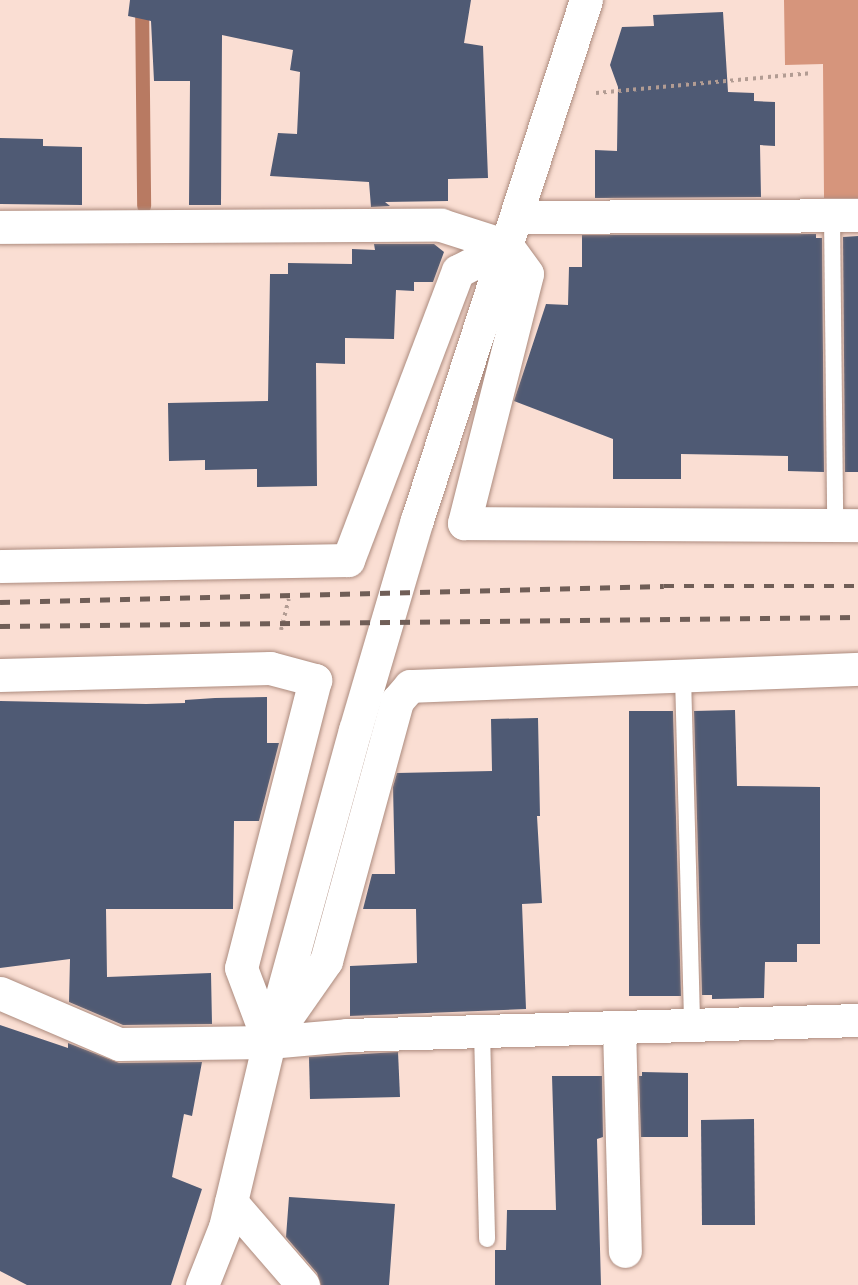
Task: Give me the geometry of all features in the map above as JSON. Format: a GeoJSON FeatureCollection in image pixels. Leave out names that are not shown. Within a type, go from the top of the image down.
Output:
{"type":"FeatureCollection","features":[{"type":"Feature","properties":{"kind":"street"},"geometry":{"type":"LineString","coordinates":[[202,1285],[225,1227],[269,1042],[355,730],[417,520],[586,0]]}},
{"type":"Feature","properties":{"kind":"street"},"geometry":{"type":"LineString","coordinates":[[0,227],[441,225],[512,232],[845,215]]}},
{"type":"Feature","properties":{"kind":"street"},"geometry":{"type":"LineString","coordinates":[[512,232],[527,274],[464,523],[846,525]]}},
{"type":"Feature","properties":{"kind":"street"},"geometry":{"type":"LineString","coordinates":[[0,566],[348,560],[458,271],[512,232]]}},
{"type":"Feature","properties":{"kind":"street"},"geometry":{"type":"LineString","coordinates":[[0,675],[270,668],[315,680],[241,968],[269,1042]]}},
{"type":"Feature","properties":{"kind":"street"},"geometry":{"type":"LineString","coordinates":[[269,1042],[326,961],[397,701],[410,686],[858,669]]}},
{"type":"Feature","properties":{"kind":"street"},"geometry":{"type":"LineString","coordinates":[[0,993],[119,1044],[269,1042],[347,1035],[858,1020]]}},
{"type":"Feature","properties":{"kind":"street"},"geometry":{"type":"LineString","coordinates":[[619,1027],[624,1251]]}},
{"type":"Feature","properties":{"kind":"street"},"geometry":{"type":"LineString","coordinates":[[231,1202],[303,1285]]}},
{"type":"Feature","properties":{"kind":"lane"},"geometry":{"type":"LineString","coordinates":[[845,215],[846,525]]}},
{"type":"Feature","properties":{"kind":"lane"},"geometry":{"type":"LineString","coordinates":[[683,676],[692,1025]]}},
{"type":"Feature","properties":{"kind":"lane"},"geometry":{"type":"LineString","coordinates":[[482,1031],[487,1239]]}},
{"type":"Feature","properties":{"kind":"path"},"geometry":{"type":"LineString","coordinates":[[555,96],[810,73]]}},
{"type":"Feature","properties":{"kind":"path"},"geometry":{"type":"LineString","coordinates":[[270,668],[292,587]]}},
{"type":"Feature","properties":{"kind":"shaded area"},"geometry":{"type":"Polygon","coordinates":[[[784,0],[858,0],[858,198],[824,198],[823,64],[785,65],[784,0]]]}},
{"type":"Feature","properties":{"kind":"building"},"geometry":{"type":"Polygon","coordinates":[[[130,0],[471,0],[464,43],[483,46],[488,178],[448,179],[448,201],[385,202],[390,206],[371,207],[369,182],[270,176],[278,133],[297,134],[300,72],[290,70],[293,50],[222,35],[221,205],[189,205],[190,81],[154,81],[151,21],[128,16],[130,0]]]}},
{"type":"Feature","properties":{"kind":"building"},"geometry":{"type":"Polygon","coordinates":[[[723,12],[728,92],[754,93],[754,101],[775,102],[775,146],[760,145],[761,197],[595,198],[595,150],[617,151],[618,87],[610,65],[622,27],[654,26],[653,15],[723,12]]]}},
{"type":"Feature","properties":{"kind":"building"},"geometry":{"type":"Polygon","coordinates":[[[0,138],[43,139],[43,146],[82,147],[82,205],[0,204],[0,138]]]}},
{"type":"Feature","properties":{"kind":"building"},"geometry":{"type":"Polygon","coordinates":[[[816,234],[816,238],[822,238],[824,472],[788,471],[788,456],[681,454],[681,479],[613,479],[613,439],[514,401],[546,304],[568,305],[569,267],[582,267],[582,235],[816,234]]]}},
{"type":"Feature","properties":{"kind":"building"},"geometry":{"type":"Polygon","coordinates":[[[858,236],[858,472],[845,472],[843,237],[858,236]]]}},
{"type":"Feature","properties":{"kind":"building"},"geometry":{"type":"Polygon","coordinates":[[[374,244],[434,244],[444,252],[433,282],[414,282],[414,291],[396,290],[394,339],[345,338],[345,364],[316,363],[317,486],[257,487],[257,469],[205,470],[205,460],[169,461],[168,403],[268,401],[270,274],[288,274],[288,263],[352,264],[352,249],[375,250],[374,244]]]}},
{"type":"Feature","properties":{"kind":"building"},"geometry":{"type":"Polygon","coordinates":[[[267,697],[267,743],[279,743],[259,821],[234,821],[233,909],[106,909],[107,977],[211,973],[212,1024],[123,1025],[69,1002],[70,959],[0,968],[0,701],[146,704],[185,703],[185,700],[215,698],[267,697]]]}},
{"type":"Feature","properties":{"kind":"building"},"geometry":{"type":"Polygon","coordinates":[[[735,710],[737,786],[820,787],[820,944],[797,944],[797,962],[765,962],[764,998],[712,999],[712,995],[702,995],[694,711],[735,710]]]}},
{"type":"Feature","properties":{"kind":"building"},"geometry":{"type":"Polygon","coordinates":[[[629,711],[673,711],[681,996],[629,996],[629,711]]]}},
{"type":"Feature","properties":{"kind":"building"},"geometry":{"type":"Polygon","coordinates":[[[538,718],[540,816],[537,816],[542,903],[522,904],[526,1009],[350,1016],[350,966],[417,963],[416,909],[363,909],[372,874],[395,874],[393,787],[397,773],[492,771],[491,719],[538,718]]]}},
{"type":"Feature","properties":{"kind":"building"},"geometry":{"type":"Polygon","coordinates":[[[0,1025],[68,1048],[68,1043],[119,1063],[202,1062],[192,1116],[184,1114],[172,1177],[202,1189],[171,1285],[27,1285],[0,1271],[0,1025]]]}},
{"type":"Feature","properties":{"kind":"building"},"geometry":{"type":"Polygon","coordinates":[[[398,1052],[400,1097],[310,1099],[309,1057],[398,1052]]]}},
{"type":"Feature","properties":{"kind":"building"},"geometry":{"type":"Polygon","coordinates":[[[642,1072],[688,1073],[688,1137],[641,1137],[639,1076],[642,1076],[642,1072]]]}},
{"type":"Feature","properties":{"kind":"building"},"geometry":{"type":"Polygon","coordinates":[[[552,1076],[602,1076],[603,1137],[597,1139],[601,1285],[495,1285],[495,1250],[506,1250],[507,1210],[556,1210],[552,1076]]]}},
{"type":"Feature","properties":{"kind":"building"},"geometry":{"type":"Polygon","coordinates":[[[754,1119],[755,1225],[702,1225],[701,1120],[754,1119]]]}},
{"type":"Feature","properties":{"kind":"building"},"geometry":{"type":"Polygon","coordinates":[[[289,1197],[395,1204],[389,1285],[321,1285],[317,1273],[286,1237],[289,1197]]]}},
{"type":"Feature","properties":{"kind":"waterway"},"geometry":{"type":"LineString","coordinates":[[142,0],[144,206]]}},
{"type":"Feature","properties":{"kind":"railway"},"geometry":{"type":"LineString","coordinates":[[0,602],[664,586],[858,586]]}},
{"type":"Feature","properties":{"kind":"railway"},"geometry":{"type":"LineString","coordinates":[[0,626],[858,617]]}}]}
